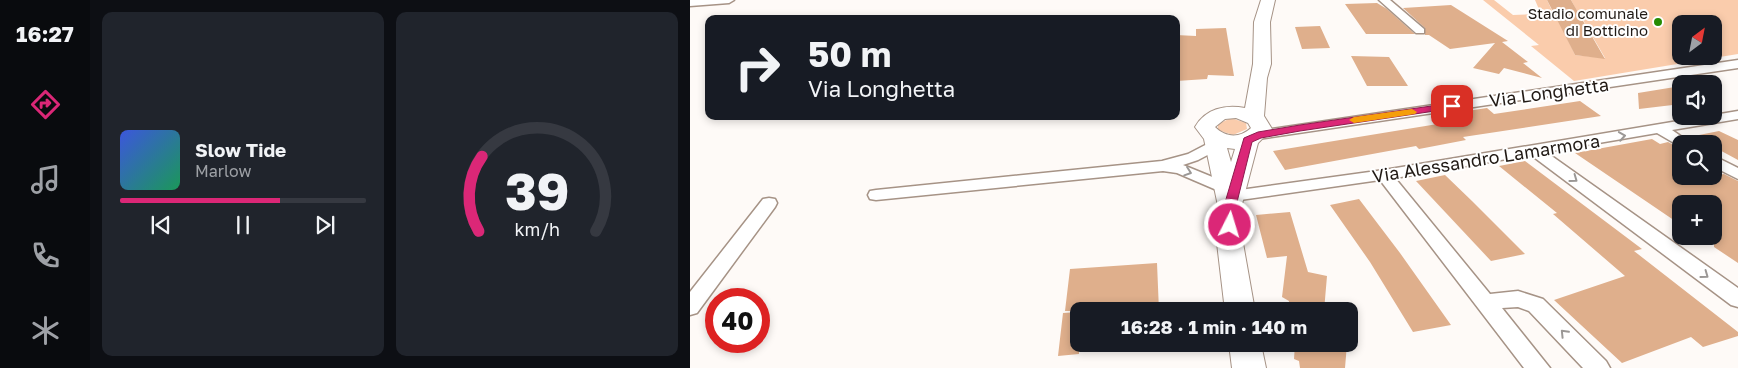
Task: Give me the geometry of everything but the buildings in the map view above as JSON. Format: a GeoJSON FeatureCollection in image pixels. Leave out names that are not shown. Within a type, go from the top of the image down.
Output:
{"type":"FeatureCollection","features":[{"type":"Feature","properties":{"kind":"street"},"geometry":{"type":"LineString","coordinates":[[690,3],[729,0]]}},
{"type":"Feature","properties":{"kind":"street"},"geometry":{"type":"LineString","coordinates":[[1230,197],[1255,129],[1258,78],[1262,64],[1262,22],[1268,0]]}},
{"type":"Feature","properties":{"kind":"street"},"geometry":{"type":"LineString","coordinates":[[1384,0],[1420,30]]}},
{"type":"Feature","properties":{"kind":"street","name":"Via Longhetta"},"geometry":{"type":"LineString","coordinates":[[1255,129],[1300,128],[1738,64]]}},
{"type":"Feature","properties":{"kind":"street"},"geometry":{"type":"LineString","coordinates":[[1225,113],[1258,78]]}},
{"type":"Feature","properties":{"kind":"street"},"geometry":{"type":"LineString","coordinates":[[1239,302],[1230,243],[1230,197],[1215,141],[1205,127],[1207,120],[1225,113],[1241,113],[1255,129]]}},
{"type":"Feature","properties":{"kind":"street","name":"Via Alessandro Lamarmora"},"geometry":{"type":"LineString","coordinates":[[1230,197],[1384,175],[1660,130],[1738,115]]}},
{"type":"Feature","properties":{"kind":"street"},"geometry":{"type":"LineString","coordinates":[[876,195],[1163,166],[1193,157],[1215,141],[1235,142],[1255,129]]}},
{"type":"Feature","properties":{"kind":"street"},"geometry":{"type":"LineString","coordinates":[[1660,130],[1672,137]]}},
{"type":"Feature","properties":{"kind":"street"},"geometry":{"type":"LineString","coordinates":[[1534,150],[1738,299]]}},
{"type":"Feature","properties":{"kind":"street"},"geometry":{"type":"LineString","coordinates":[[1722,165],[1738,174]]}},
{"type":"Feature","properties":{"kind":"street"},"geometry":{"type":"LineString","coordinates":[[1163,166],[1190,172],[1230,197]]}},
{"type":"Feature","properties":{"kind":"street"},"geometry":{"type":"LineString","coordinates":[[1384,175],[1538,368]]}},
{"type":"Feature","properties":{"kind":"street"},"geometry":{"type":"LineString","coordinates":[[690,307],[769,203]]}},
{"type":"Feature","properties":{"kind":"street"},"geometry":{"type":"LineString","coordinates":[[1486,302],[1520,298],[1529,300],[1598,368]]}},
{"type":"Feature","properties":{"kind":"street"},"geometry":{"type":"LineString","coordinates":[[1246,352],[1249,368]]}},
{"type":"Feature","properties":{"kind":"shaded area"},"geometry":{"type":"Polygon","coordinates":[[[1483,0],[1494,0],[1513,15],[1541,14],[1535,0],[1547,0],[1554,15],[1581,18],[1571,0],[1738,0],[1738,54],[1722,57],[1722,15],[1672,15],[1672,65],[1574,81],[1531,46],[1539,45],[1483,0]],[[1557,18],[1575,55],[1605,58],[1583,20],[1557,18]]]}},
{"type":"Feature","properties":{"kind":"shaded area"},"geometry":{"type":"Polygon","coordinates":[[[1231,118],[1246,123],[1247,129],[1233,135],[1218,130],[1218,124],[1231,118]]]}},
{"type":"Feature","properties":{"kind":"slow traffic"},"geometry":{"type":"LineString","coordinates":[[1354,120],[1412,112]]}},
{"type":"Feature","properties":{"kind":"place","name":"Stadio comunale di Botticino"},"geometry":{"type":"Point","coordinates":[1658,22]}},
{"type":"Feature","properties":{"kind":"route"},"geometry":{"type":"LineString","coordinates":[[1230,225],[1230,206],[1248,140],[1258,135],[1452,106]]}}]}
